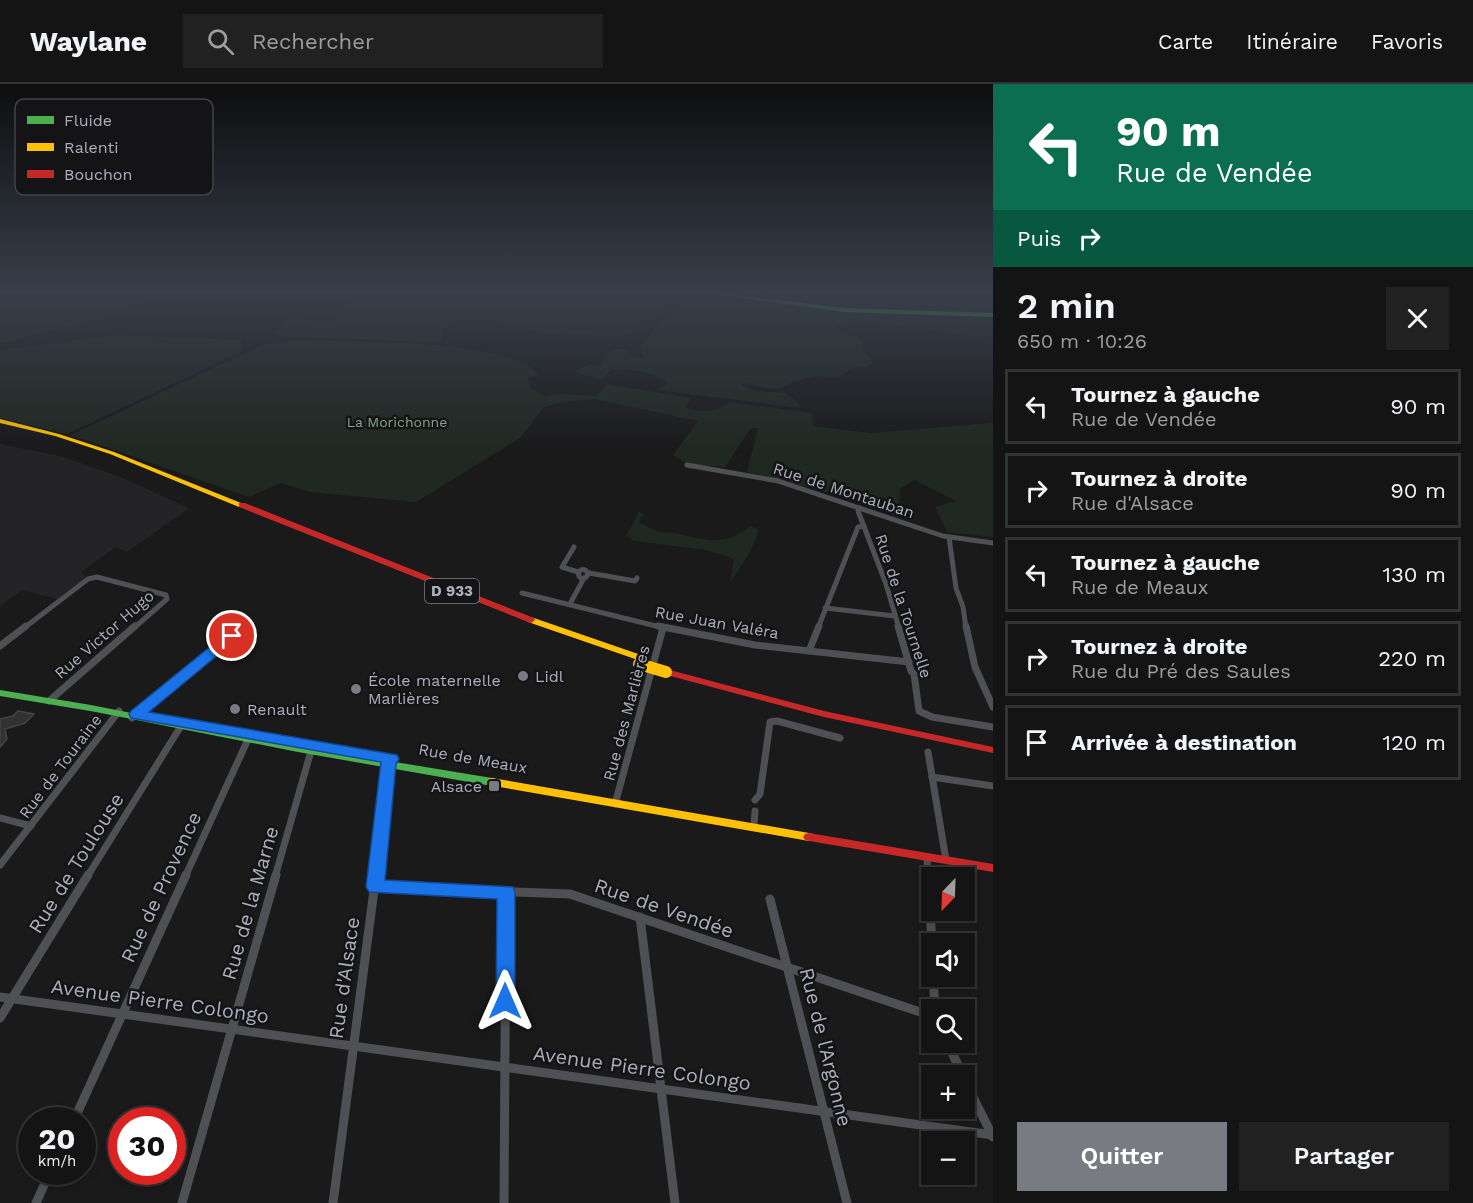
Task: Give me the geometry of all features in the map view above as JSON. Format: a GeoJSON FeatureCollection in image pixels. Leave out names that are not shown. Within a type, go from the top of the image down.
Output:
{"type":"FeatureCollection","features":[{"type":"Feature","properties":{"kind":"main road","name":"D 933"},"geometry":{"type":"LineString","coordinates":[[0,423],[60,438],[136,462],[501,610],[640,661],[824,714],[993,750]]}},
{"type":"Feature","properties":{"kind":"main road","name":"D 933"},"geometry":{"type":"LineString","coordinates":[[667,669],[826,708],[993,743]]}},
{"type":"Feature","properties":{"kind":"main road","name":"Rue de Meaux"},"geometry":{"type":"LineString","coordinates":[[0,693],[993,868]]}},
{"type":"Feature","properties":{"kind":"main road","name":"Rue de Meaux"},"geometry":{"type":"LineString","coordinates":[[135,716],[181,726],[249,736],[311,751],[390,761],[419,770],[447,772]]}},
{"type":"Feature","properties":{"kind":"street","name":"Rue de Montauban"},"geometry":{"type":"LineString","coordinates":[[687,465],[778,481],[949,537],[993,543]]}},
{"type":"Feature","properties":{"kind":"street","name":"Rue de la Tournelle"},"geometry":{"type":"LineString","coordinates":[[860,508],[858,511],[882,580],[886,584],[914,674],[919,711],[922,714],[993,727]]}},
{"type":"Feature","properties":{"kind":"street"},"geometry":{"type":"LineString","coordinates":[[809,651],[858,527],[864,526]]}},
{"type":"Feature","properties":{"kind":"street"},"geometry":{"type":"LineString","coordinates":[[949,537],[956,588],[960,594],[968,631],[967,638],[972,663],[993,707]]}},
{"type":"Feature","properties":{"kind":"street"},"geometry":{"type":"LineString","coordinates":[[574,547],[562,567],[578,572],[579,576],[635,581],[637,578]]}},
{"type":"Feature","properties":{"kind":"street"},"geometry":{"type":"LineString","coordinates":[[571,602],[586,575]]}},
{"type":"Feature","properties":{"kind":"street","name":"Rue Victor Hugo"},"geometry":{"type":"LineString","coordinates":[[0,646],[88,579],[97,577],[166,595],[166,599],[49,701]]}},
{"type":"Feature","properties":{"kind":"street","name":"Rue Juan Valéra"},"geometry":{"type":"LineString","coordinates":[[522,593],[571,602],[663,628],[809,651],[909,662]]}},
{"type":"Feature","properties":{"kind":"street"},"geometry":{"type":"LineString","coordinates":[[825,608],[895,616]]}},
{"type":"Feature","properties":{"kind":"street"},"geometry":{"type":"LineString","coordinates":[[135,716],[250,621]]}},
{"type":"Feature","properties":{"kind":"street","name":"Rue des Marlières"},"geometry":{"type":"LineString","coordinates":[[616,802],[663,628]]}},
{"type":"Feature","properties":{"kind":"street","name":"Rue de Touraine"},"geometry":{"type":"LineString","coordinates":[[0,865],[118,713]]}},
{"type":"Feature","properties":{"kind":"street"},"geometry":{"type":"LineString","coordinates":[[755,800],[760,794],[770,722],[777,721],[840,738]]}},
{"type":"Feature","properties":{"kind":"street","name":"Rue de Toulouse"},"geometry":{"type":"LineString","coordinates":[[0,1018],[181,726]]}},
{"type":"Feature","properties":{"kind":"street","name":"Rue de Provence"},"geometry":{"type":"LineString","coordinates":[[80,1107],[249,736]]}},
{"type":"Feature","properties":{"kind":"street","name":"Rue de la Marne"},"geometry":{"type":"LineString","coordinates":[[182,1203],[311,751]]}},
{"type":"Feature","properties":{"kind":"street"},"geometry":{"type":"LineString","coordinates":[[927,752],[946,860]]}},
{"type":"Feature","properties":{"kind":"street","name":"Rue d'Alsace"},"geometry":{"type":"LineString","coordinates":[[333,1203],[390,761]]}},
{"type":"Feature","properties":{"kind":"street"},"geometry":{"type":"LineString","coordinates":[[932,777],[993,786]]}},
{"type":"Feature","properties":{"kind":"street"},"geometry":{"type":"LineString","coordinates":[[754,826],[755,811]]}},
{"type":"Feature","properties":{"kind":"street"},"geometry":{"type":"LineString","coordinates":[[0,818],[31,826]]}},
{"type":"Feature","properties":{"kind":"street"},"geometry":{"type":"LineString","coordinates":[[927,857],[931,933]]}},
{"type":"Feature","properties":{"kind":"street","name":"Rue de Vendée"},"geometry":{"type":"LineString","coordinates":[[375,887],[570,894],[921,1012]]}},
{"type":"Feature","properties":{"kind":"street"},"geometry":{"type":"LineString","coordinates":[[504,1203],[506,892]]}},
{"type":"Feature","properties":{"kind":"street","name":"Rue de l'Argonne"},"geometry":{"type":"LineString","coordinates":[[770,899],[847,1203]]}},
{"type":"Feature","properties":{"kind":"street"},"geometry":{"type":"LineString","coordinates":[[640,917],[675,1203]]}},
{"type":"Feature","properties":{"kind":"street","name":"Avenue Pierre Colongo"},"geometry":{"type":"LineString","coordinates":[[0,997],[992,1135]]}},
{"type":"Feature","properties":{"kind":"street"},"geometry":{"type":"LineString","coordinates":[[975,1100],[992,1135]]}},
{"type":"Feature","properties":{"kind":"street"},"geometry":{"type":"LineString","coordinates":[[36,1203],[44,1185]]}},
{"type":"Feature","properties":{"kind":"shaded area"},"geometry":{"type":"Polygon","coordinates":[[[0,444],[60,456],[118,476],[189,508],[127,552],[116,547],[81,572],[86,577],[57,599],[22,590],[0,606],[0,444]]]}},
{"type":"Feature","properties":{"kind":"green space"},"geometry":{"type":"Polygon","coordinates":[[[37,345],[241,345],[242,351],[67,434],[0,418],[0,350],[37,345]]]}},
{"type":"Feature","properties":{"kind":"green space","name":"La Morichonne"},"geometry":{"type":"Polygon","coordinates":[[[262,345],[434,345],[461,348],[496,354],[523,363],[538,375],[528,378],[530,387],[544,396],[560,394],[597,396],[607,384],[691,398],[685,408],[714,410],[730,402],[812,413],[813,426],[870,433],[993,423],[993,537],[947,532],[935,507],[956,501],[914,480],[900,489],[899,516],[826,492],[747,472],[758,428],[751,428],[725,467],[686,464],[673,455],[698,421],[595,399],[562,402],[544,407],[520,438],[416,502],[310,492],[281,483],[249,497],[71,435],[262,345]]]}},
{"type":"Feature","properties":{"kind":"green space"},"geometry":{"type":"Polygon","coordinates":[[[863,345],[873,363],[866,367],[853,368],[837,377],[815,376],[794,381],[781,388],[771,389],[746,383],[741,385],[755,391],[785,393],[799,403],[800,408],[656,390],[668,384],[657,376],[642,372],[612,369],[601,380],[574,372],[589,364],[598,366],[603,363],[604,353],[614,349],[630,350],[630,357],[644,357],[639,347],[863,345]]]}},
{"type":"Feature","properties":{"kind":"green space"},"geometry":{"type":"Polygon","coordinates":[[[639,512],[643,514],[639,523],[661,532],[677,533],[699,539],[716,540],[733,537],[751,526],[759,530],[749,554],[730,580],[734,561],[732,558],[706,550],[634,541],[626,536],[639,512]]]}},
{"type":"Feature","properties":{"kind":"building"},"geometry":{"type":"Polygon","coordinates":[[[18,711],[34,714],[25,723],[5,729],[7,739],[0,747],[0,719],[13,716],[18,711]]]}},
{"type":"Feature","properties":{"kind":"traffic: fast"},"geometry":{"type":"LineString","coordinates":[[0,693],[96,709]]}},
{"type":"Feature","properties":{"kind":"traffic: fast"},"geometry":{"type":"LineString","coordinates":[[91,708],[298,749],[492,782]]}},
{"type":"Feature","properties":{"kind":"traffic: slow"},"geometry":{"type":"LineString","coordinates":[[0,421],[57,435],[112,453],[242,505]]}},
{"type":"Feature","properties":{"kind":"traffic: slow"},"geometry":{"type":"LineString","coordinates":[[531,620],[641,658]]}},
{"type":"Feature","properties":{"kind":"traffic: slow"},"geometry":{"type":"LineString","coordinates":[[639,664],[666,672]]}},
{"type":"Feature","properties":{"kind":"traffic: slow"},"geometry":{"type":"LineString","coordinates":[[492,782],[809,837]]}},
{"type":"Feature","properties":{"kind":"traffic: jam"},"geometry":{"type":"LineString","coordinates":[[242,505],[531,620]]}},
{"type":"Feature","properties":{"kind":"traffic: jam"},"geometry":{"type":"LineString","coordinates":[[666,672],[824,714],[993,750]]}},
{"type":"Feature","properties":{"kind":"traffic: jam"},"geometry":{"type":"LineString","coordinates":[[809,837],[993,868]]}},
{"type":"Feature","properties":{"kind":"place","name":"Lidl"},"geometry":{"type":"Point","coordinates":[523,676]}},
{"type":"Feature","properties":{"kind":"place","name":"École maternelle Marlières"},"geometry":{"type":"Point","coordinates":[356,689]}},
{"type":"Feature","properties":{"kind":"place","name":"Renault"},"geometry":{"type":"Point","coordinates":[235,709]}},
{"type":"Feature","properties":{"kind":"place","name":"Alsace"},"geometry":{"type":"Point","coordinates":[494,786]}},
{"type":"Feature","properties":{"kind":"route"},"geometry":{"type":"LineString","coordinates":[[232,636],[137,714],[391,759],[388,764],[375,887],[506,892],[505,1001]]}}]}
